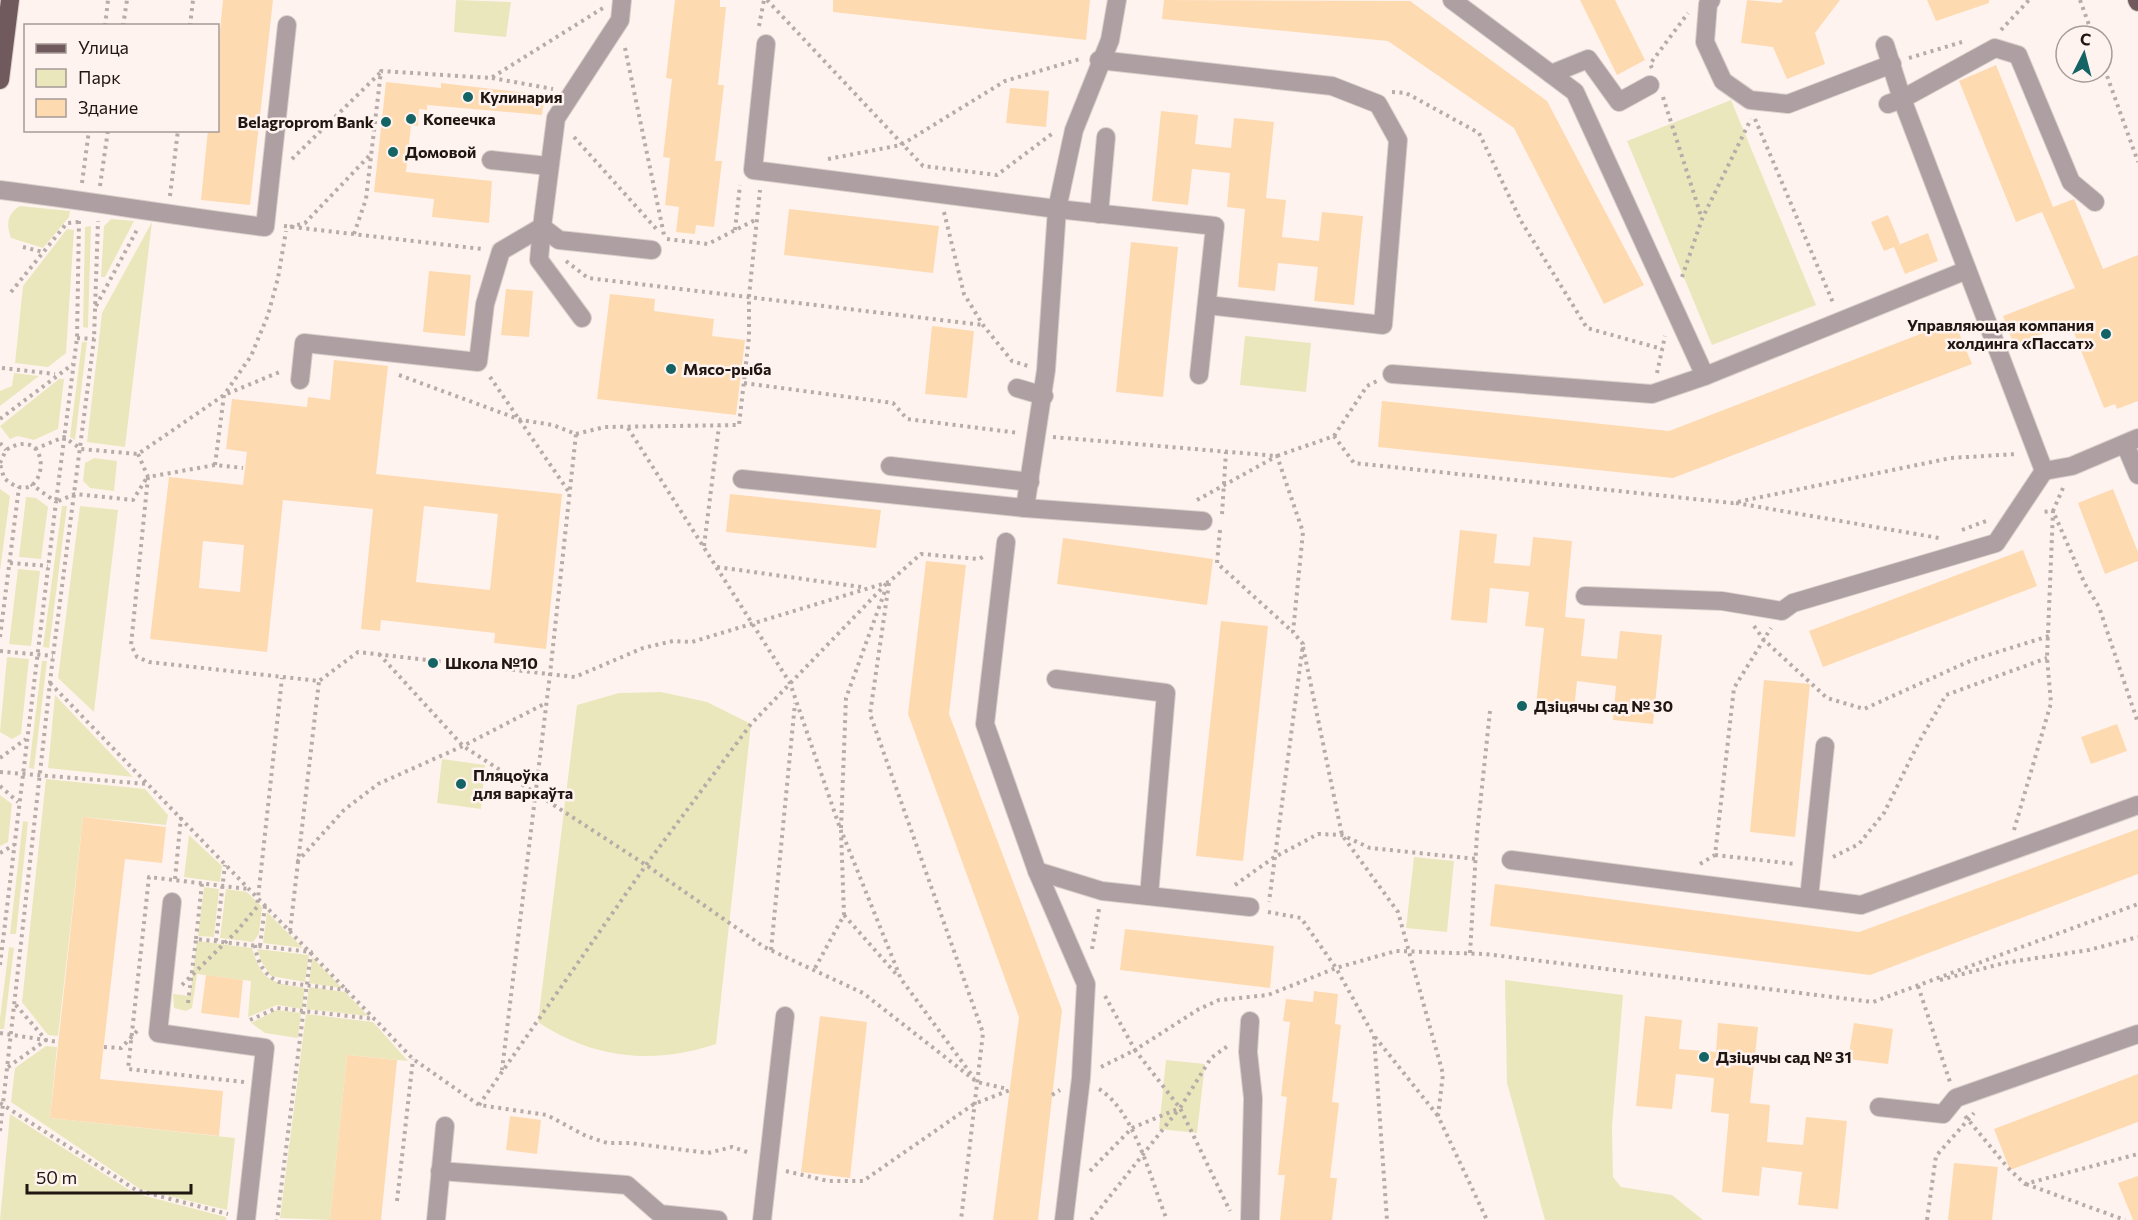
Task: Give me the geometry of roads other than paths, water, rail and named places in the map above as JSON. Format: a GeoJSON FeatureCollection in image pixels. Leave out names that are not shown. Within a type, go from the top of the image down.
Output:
{"type":"FeatureCollection","features":[{"type":"Feature","properties":{"kind":"main road"},"geometry":{"type":"LineString","coordinates":[[0,80],[10,0]]}},
{"type":"Feature","properties":{"kind":"lane"},"geometry":{"type":"LineString","coordinates":[[582,318],[539,260],[548,166],[556,118],[620,20],[622,0]]}},
{"type":"Feature","properties":{"kind":"lane"},"geometry":{"type":"LineString","coordinates":[[1025,508],[1030,482],[1047,436],[1044,396],[1057,209],[1091,64],[1110,40],[1117,0]]}},
{"type":"Feature","properties":{"kind":"lane"},"geometry":{"type":"LineString","coordinates":[[1452,0],[1575,92],[1705,376]]}},
{"type":"Feature","properties":{"kind":"lane"},"geometry":{"type":"LineString","coordinates":[[1711,0],[1708,4],[1704,42],[1723,81],[1750,100],[1788,104],[1892,63]]}},
{"type":"Feature","properties":{"kind":"lane"},"geometry":{"type":"LineString","coordinates":[[0,190],[80,200],[98,212],[146,213],[265,227],[268,183],[287,26]]}},
{"type":"Feature","properties":{"kind":"lane"},"geometry":{"type":"LineString","coordinates":[[766,44],[753,170],[1057,209],[1215,226],[1200,375]]}},
{"type":"Feature","properties":{"kind":"lane"},"geometry":{"type":"LineString","coordinates":[[1585,596],[1737,604],[1782,611],[1793,603],[1996,543],[2015,514],[2041,464],[1967,270],[1895,102],[1892,63],[1885,45]]}},
{"type":"Feature","properties":{"kind":"lane"},"geometry":{"type":"LineString","coordinates":[[1895,102],[1995,48],[2018,55],[2071,182],[2095,202]]}},
{"type":"Feature","properties":{"kind":"lane"},"geometry":{"type":"LineString","coordinates":[[1551,74],[1588,59],[1619,102],[1656,83]]}},
{"type":"Feature","properties":{"kind":"lane"},"geometry":{"type":"LineString","coordinates":[[1091,64],[1332,86],[1378,104],[1398,140],[1383,325],[1207,305]]}},
{"type":"Feature","properties":{"kind":"lane"},"geometry":{"type":"LineString","coordinates":[[1099,214],[1106,137]]}},
{"type":"Feature","properties":{"kind":"lane"},"geometry":{"type":"LineString","coordinates":[[491,160],[548,166]]}},
{"type":"Feature","properties":{"kind":"lane"},"geometry":{"type":"LineString","coordinates":[[542,227],[559,240],[658,244]]}},
{"type":"Feature","properties":{"kind":"lane"},"geometry":{"type":"LineString","coordinates":[[301,371],[304,343],[478,362],[485,304],[501,251],[542,227]]}},
{"type":"Feature","properties":{"kind":"lane"},"geometry":{"type":"LineString","coordinates":[[1392,374],[1652,394],[1705,376],[1967,270]]}},
{"type":"Feature","properties":{"kind":"lane"},"geometry":{"type":"LineString","coordinates":[[1017,388],[1044,396]]}},
{"type":"Feature","properties":{"kind":"lane"},"geometry":{"type":"LineString","coordinates":[[2041,464],[2072,466],[2131,441],[2138,475]]}},
{"type":"Feature","properties":{"kind":"lane"},"geometry":{"type":"LineString","coordinates":[[890,466],[1030,482]]}},
{"type":"Feature","properties":{"kind":"lane"},"geometry":{"type":"LineString","coordinates":[[742,479],[1025,508],[1203,521]]}},
{"type":"Feature","properties":{"kind":"lane"},"geometry":{"type":"LineString","coordinates":[[1006,542],[985,724],[1037,871],[1086,984],[1081,1078],[1064,1220]]}},
{"type":"Feature","properties":{"kind":"lane"},"geometry":{"type":"LineString","coordinates":[[1056,679],[1166,693],[1149,896]]}},
{"type":"Feature","properties":{"kind":"lane"},"geometry":{"type":"LineString","coordinates":[[1809,898],[1825,746]]}},
{"type":"Feature","properties":{"kind":"lane"},"geometry":{"type":"LineString","coordinates":[[1511,860],[1860,905],[2138,804]]}},
{"type":"Feature","properties":{"kind":"lane"},"geometry":{"type":"LineString","coordinates":[[1037,871],[1102,891],[1250,907]]}},
{"type":"Feature","properties":{"kind":"lane"},"geometry":{"type":"LineString","coordinates":[[172,902],[158,1033],[265,1048],[246,1219]]}},
{"type":"Feature","properties":{"kind":"lane"},"geometry":{"type":"LineString","coordinates":[[762,1220],[785,1016]]}},
{"type":"Feature","properties":{"kind":"lane"},"geometry":{"type":"LineString","coordinates":[[1250,1021],[1248,1052],[1253,1098],[1250,1220]]}},
{"type":"Feature","properties":{"kind":"lane"},"geometry":{"type":"LineString","coordinates":[[1879,1107],[1943,1114],[1956,1098],[2138,1034]]}},
{"type":"Feature","properties":{"kind":"lane"},"geometry":{"type":"LineString","coordinates":[[436,1220],[445,1126]]}},
{"type":"Feature","properties":{"kind":"lane"},"geometry":{"type":"LineString","coordinates":[[440,1171],[627,1185],[660,1214],[718,1220]]}},
{"type":"Feature","properties":{"kind":"place","name":"Кулинария"},"geometry":{"type":"Point","coordinates":[468,97]}},
{"type":"Feature","properties":{"kind":"place","name":"Копеечка"},"geometry":{"type":"Point","coordinates":[411,119]}},
{"type":"Feature","properties":{"kind":"place","name":"Belagroprom Bank"},"geometry":{"type":"Point","coordinates":[386,122]}},
{"type":"Feature","properties":{"kind":"place","name":"Домовой"},"geometry":{"type":"Point","coordinates":[393,152]}},
{"type":"Feature","properties":{"kind":"place","name":"Управляющая компания холдинга «Пассат»"},"geometry":{"type":"Point","coordinates":[2106,334]}},
{"type":"Feature","properties":{"kind":"place","name":"Мясо-рыба"},"geometry":{"type":"Point","coordinates":[671,369]}},
{"type":"Feature","properties":{"kind":"place","name":"Школа №10"},"geometry":{"type":"Point","coordinates":[433,663]}},
{"type":"Feature","properties":{"kind":"place","name":"Дзіцячы сад № 30"},"geometry":{"type":"Point","coordinates":[1522,706]}},
{"type":"Feature","properties":{"kind":"place","name":"Пляцоўка для варкаўта"},"geometry":{"type":"Point","coordinates":[461,784]}},
{"type":"Feature","properties":{"kind":"place","name":"Дзіцячы сад № 31"},"geometry":{"type":"Point","coordinates":[1704,1057]}}]}
